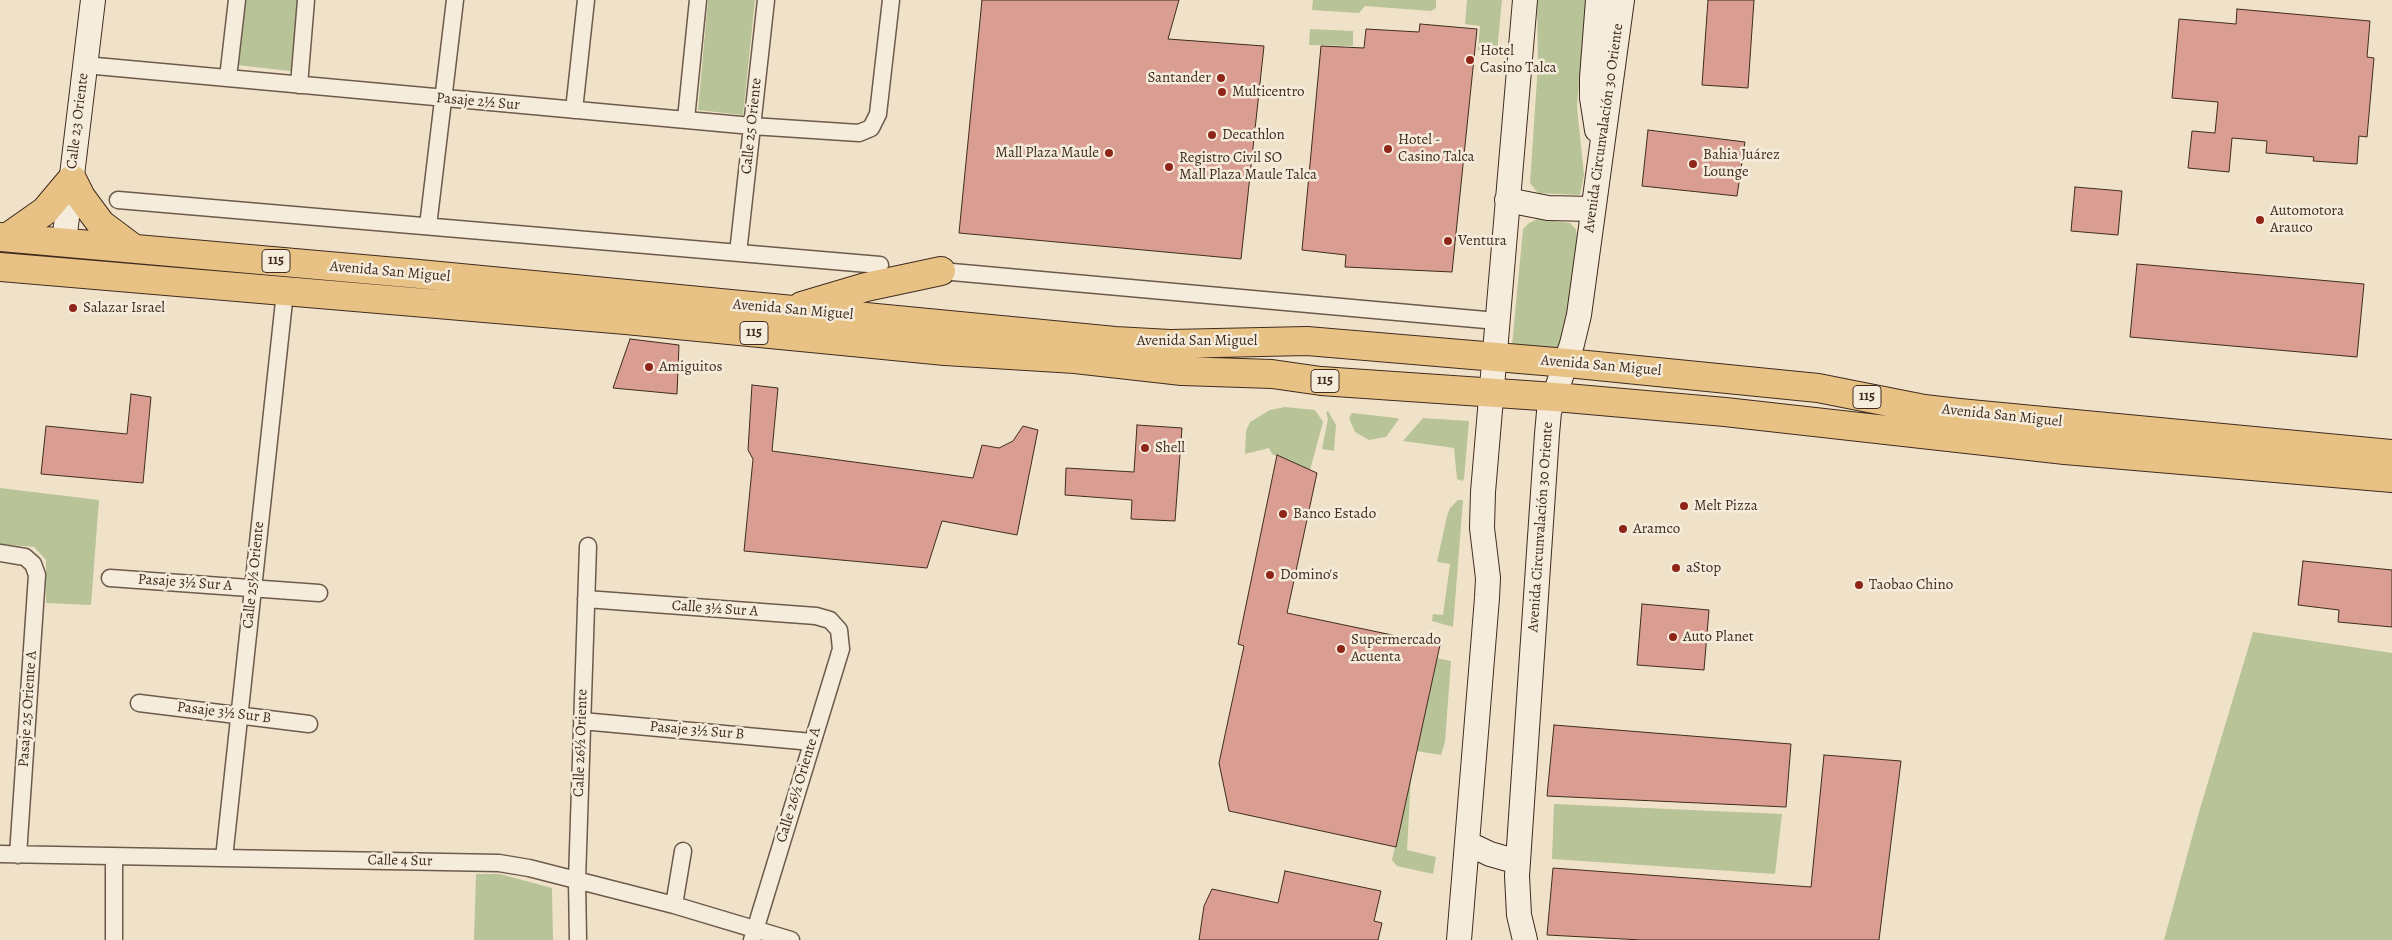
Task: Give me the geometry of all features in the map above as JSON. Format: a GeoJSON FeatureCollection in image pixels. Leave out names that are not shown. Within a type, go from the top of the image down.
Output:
{"type":"FeatureCollection","features":[{"type":"Feature","properties":{"kind":"highway"},"geometry":{"type":"LineString","coordinates":[[4,237],[45,211],[72,179],[81,197],[101,224],[133,248]]}},
{"type":"Feature","properties":{"kind":"highway","name":"Avenida San Miguel"},"geometry":{"type":"LineString","coordinates":[[4,237],[1142,343],[1199,344],[1307,340],[1566,363],[1818,388],[1924,409],[1959,413],[2392,454]]}},
{"type":"Feature","properties":{"kind":"highway"},"geometry":{"type":"LineString","coordinates":[[10,268],[64,242],[89,264],[110,276]]}},
{"type":"Feature","properties":{"kind":"highway","name":"Avenida San Miguel"},"geometry":{"type":"LineString","coordinates":[[10,268],[626,320],[945,351],[1075,359],[1182,371],[1272,374],[1321,381],[1556,397],[1725,412],[2065,450],[2392,478]]}},
{"type":"Feature","properties":{"kind":"highway"},"geometry":{"type":"LineString","coordinates":[[788,310],[866,287],[941,271]]}},
{"type":"Feature","properties":{"kind":"main road","name":"Calle 23 Oriente"},"geometry":{"type":"LineString","coordinates":[[64,242],[93,0]]}},
{"type":"Feature","properties":{"kind":"main road"},"geometry":{"type":"LineString","coordinates":[[1459,940],[1487,598],[1482,510],[1525,0]]}},
{"type":"Feature","properties":{"kind":"main road"},"geometry":{"type":"LineString","coordinates":[[1598,0],[1592,98],[1594,117],[1602,146]]}},
{"type":"Feature","properties":{"kind":"main road","name":"Avenida Circunvalación 30 Oriente"},"geometry":{"type":"LineString","coordinates":[[1525,940],[1517,891],[1518,862],[1549,412],[1556,397],[1579,315],[1622,0]]}},
{"type":"Feature","properties":{"kind":"main road"},"geometry":{"type":"LineString","coordinates":[[1507,200],[1548,208],[1592,209]]}},
{"type":"Feature","properties":{"kind":"main road"},"geometry":{"type":"LineString","coordinates":[[1468,841],[1473,846],[1490,854],[1518,862]]}},
{"type":"Feature","properties":{"kind":"street"},"geometry":{"type":"LineString","coordinates":[[228,78],[237,0]]}},
{"type":"Feature","properties":{"kind":"street"},"geometry":{"type":"LineString","coordinates":[[299,85],[306,0]]}},
{"type":"Feature","properties":{"kind":"street"},"geometry":{"type":"LineString","coordinates":[[428,226],[455,0]]}},
{"type":"Feature","properties":{"kind":"street"},"geometry":{"type":"LineString","coordinates":[[574,110],[586,0]]}},
{"type":"Feature","properties":{"kind":"street"},"geometry":{"type":"LineString","coordinates":[[686,119],[698,0]]}},
{"type":"Feature","properties":{"kind":"street","name":"Calle 25 Oriente"},"geometry":{"type":"LineString","coordinates":[[738,253],[766,0]]}},
{"type":"Feature","properties":{"kind":"street","name":"Pasaje 2½ Sur"},"geometry":{"type":"LineString","coordinates":[[85,64],[443,99],[752,126],[859,133],[871,128],[878,114],[891,0]]}},
{"type":"Feature","properties":{"kind":"street"},"geometry":{"type":"LineString","coordinates":[[118,200],[880,265]]}},
{"type":"Feature","properties":{"kind":"street"},"geometry":{"type":"LineString","coordinates":[[941,271],[1497,321]]}},
{"type":"Feature","properties":{"kind":"street","name":"Calle 25½ Oriente"},"geometry":{"type":"LineString","coordinates":[[224,858],[285,292]]}},
{"type":"Feature","properties":{"kind":"street","name":"Calle 26½ Oriente"},"geometry":{"type":"LineString","coordinates":[[578,940],[577,880],[588,546]]}},
{"type":"Feature","properties":{"kind":"street","name":"Pasaje 25 Oriente A"},"geometry":{"type":"LineString","coordinates":[[0,553],[25,557],[33,564],[37,581],[18,855]]}},
{"type":"Feature","properties":{"kind":"street","name":"Pasaje 3½ Sur A"},"geometry":{"type":"LineString","coordinates":[[110,578],[319,593]]}},
{"type":"Feature","properties":{"kind":"street","name":"Calle 3½ Sur A"},"geometry":{"type":"LineString","coordinates":[[586,599],[816,616],[830,620],[839,630]]}},
{"type":"Feature","properties":{"kind":"street","name":"Calle 26½ Oriente A"},"geometry":{"type":"LineString","coordinates":[[753,934],[841,649],[839,630]]}},
{"type":"Feature","properties":{"kind":"street","name":"Pasaje 3½ Sur B"},"geometry":{"type":"LineString","coordinates":[[139,703],[309,724]]}},
{"type":"Feature","properties":{"kind":"street","name":"Pasaje 3½ Sur B"},"geometry":{"type":"LineString","coordinates":[[582,721],[812,742]]}},
{"type":"Feature","properties":{"kind":"street"},"geometry":{"type":"LineString","coordinates":[[674,905],[683,851]]}},
{"type":"Feature","properties":{"kind":"street","name":"Calle 4 Sur"},"geometry":{"type":"LineString","coordinates":[[0,854],[480,862],[529,868],[577,880],[674,905],[753,934],[791,940]]}},
{"type":"Feature","properties":{"kind":"street"},"geometry":{"type":"LineString","coordinates":[[114,857],[114,940]]}},
{"type":"Feature","properties":{"kind":"green space"},"geometry":{"type":"Polygon","coordinates":[[[244,0],[297,0],[291,71],[236,65],[244,0]]]}},
{"type":"Feature","properties":{"kind":"green space"},"geometry":{"type":"Polygon","coordinates":[[[708,0],[755,0],[743,115],[698,110],[708,0]]]}},
{"type":"Feature","properties":{"kind":"green space"},"geometry":{"type":"Polygon","coordinates":[[[1313,0],[1436,0],[1436,8],[1431,11],[1365,6],[1359,13],[1312,10],[1313,0]]]}},
{"type":"Feature","properties":{"kind":"green space"},"geometry":{"type":"Polygon","coordinates":[[[1467,0],[1502,0],[1497,51],[1478,50],[1480,26],[1465,24],[1467,0]]]}},
{"type":"Feature","properties":{"kind":"green space"},"geometry":{"type":"Polygon","coordinates":[[[1537,0],[1586,0],[1577,107],[1584,175],[1580,195],[1538,193],[1530,183],[1538,64],[1537,0]]]}},
{"type":"Feature","properties":{"kind":"green space"},"geometry":{"type":"Polygon","coordinates":[[[1310,29],[1353,31],[1353,46],[1309,45],[1310,29]]]}},
{"type":"Feature","properties":{"kind":"green space"},"geometry":{"type":"Polygon","coordinates":[[[1538,219],[1570,223],[1576,229],[1577,237],[1562,350],[1512,345],[1523,229],[1529,223],[1538,219]]]}},
{"type":"Feature","properties":{"kind":"green space"},"geometry":{"type":"Polygon","coordinates":[[[1285,407],[1315,410],[1323,422],[1310,470],[1272,454],[1269,448],[1245,454],[1246,431],[1250,422],[1270,410],[1285,407]]]}},
{"type":"Feature","properties":{"kind":"green space"},"geometry":{"type":"Polygon","coordinates":[[[1328,411],[1336,425],[1334,451],[1322,449],[1328,419],[1326,412],[1328,411]]]}},
{"type":"Feature","properties":{"kind":"green space"},"geometry":{"type":"Polygon","coordinates":[[[1352,413],[1399,419],[1386,437],[1369,440],[1355,432],[1349,418],[1352,413]]]}},
{"type":"Feature","properties":{"kind":"green space"},"geometry":{"type":"Polygon","coordinates":[[[1423,418],[1469,421],[1464,479],[1462,481],[1457,479],[1454,448],[1403,441],[1423,418]]]}},
{"type":"Feature","properties":{"kind":"green space"},"geometry":{"type":"Polygon","coordinates":[[[0,488],[99,500],[91,605],[46,603],[46,560],[34,547],[0,544],[0,488]]]}},
{"type":"Feature","properties":{"kind":"green space"},"geometry":{"type":"Polygon","coordinates":[[[1458,500],[1463,500],[1453,627],[1432,621],[1433,614],[1443,615],[1450,564],[1437,562],[1447,516],[1450,508],[1458,500]]]}},
{"type":"Feature","properties":{"kind":"green space"},"geometry":{"type":"Polygon","coordinates":[[[2253,632],[2392,653],[2392,940],[2164,940],[2199,812],[2253,632]]]}},
{"type":"Feature","properties":{"kind":"green space"},"geometry":{"type":"Polygon","coordinates":[[[1436,658],[1451,661],[1445,742],[1441,755],[1416,751],[1436,658]]]}},
{"type":"Feature","properties":{"kind":"green space"},"geometry":{"type":"Polygon","coordinates":[[[1411,776],[1407,850],[1436,857],[1433,874],[1397,866],[1392,860],[1411,776]]]}},
{"type":"Feature","properties":{"kind":"green space"},"geometry":{"type":"Polygon","coordinates":[[[1554,804],[1782,814],[1775,874],[1552,859],[1554,804]]]}},
{"type":"Feature","properties":{"kind":"green space"},"geometry":{"type":"Polygon","coordinates":[[[476,874],[500,874],[552,888],[553,940],[474,940],[476,874]]]}},
{"type":"Feature","properties":{"kind":"building","name":"Mall Plaza Maule"},"geometry":{"type":"Polygon","coordinates":[[[982,0],[1179,0],[1168,39],[1264,46],[1241,259],[959,233],[982,0]]]}},
{"type":"Feature","properties":{"kind":"building"},"geometry":{"type":"Polygon","coordinates":[[[1708,0],[1754,0],[1748,88],[1702,85],[1708,0]]]}},
{"type":"Feature","properties":{"kind":"building"},"geometry":{"type":"Polygon","coordinates":[[[2237,9],[2370,21],[2367,57],[2374,58],[2367,137],[2359,136],[2357,164],[2313,161],[2314,157],[2266,153],[2267,141],[2232,138],[2229,172],[2188,168],[2192,131],[2215,133],[2218,102],[2172,98],[2179,19],[2236,24],[2237,9]]]}},
{"type":"Feature","properties":{"kind":"building","name":"Hotel - Casino Talca"},"geometry":{"type":"Polygon","coordinates":[[[1420,24],[1477,29],[1452,272],[1345,267],[1346,255],[1302,250],[1321,46],[1364,48],[1366,29],[1419,32],[1420,24]]]}},
{"type":"Feature","properties":{"kind":"building","name":"Bahia Juárez Lounge"},"geometry":{"type":"Polygon","coordinates":[[[1648,130],[1745,142],[1737,196],[1642,186],[1648,130]]]}},
{"type":"Feature","properties":{"kind":"building"},"geometry":{"type":"Polygon","coordinates":[[[2075,187],[2122,191],[2118,235],[2071,231],[2075,187]]]}},
{"type":"Feature","properties":{"kind":"building"},"geometry":{"type":"Polygon","coordinates":[[[2137,264],[2364,284],[2357,357],[2130,337],[2137,264]]]}},
{"type":"Feature","properties":{"kind":"building","name":"Amiguitos"},"geometry":{"type":"Polygon","coordinates":[[[630,339],[679,345],[677,394],[613,388],[630,339]]]}},
{"type":"Feature","properties":{"kind":"building"},"geometry":{"type":"Polygon","coordinates":[[[752,385],[778,388],[772,451],[973,478],[982,445],[999,448],[1013,441],[1023,426],[1038,430],[1017,535],[942,521],[927,568],[744,551],[753,459],[748,450],[752,385]]]}},
{"type":"Feature","properties":{"kind":"building"},"geometry":{"type":"Polygon","coordinates":[[[131,394],[151,397],[143,483],[41,474],[46,426],[127,434],[131,394]]]}},
{"type":"Feature","properties":{"kind":"building"},"geometry":{"type":"Polygon","coordinates":[[[1137,425],[1182,428],[1175,521],[1131,519],[1132,500],[1065,495],[1066,468],[1134,472],[1137,425]]]}},
{"type":"Feature","properties":{"kind":"building","name":"Supermercado Acuenta"},"geometry":{"type":"Polygon","coordinates":[[[1277,455],[1317,473],[1287,613],[1440,645],[1396,847],[1229,811],[1219,763],[1244,646],[1238,644],[1277,455]]]}},
{"type":"Feature","properties":{"kind":"building"},"geometry":{"type":"Polygon","coordinates":[[[2303,561],[2392,570],[2392,627],[2338,622],[2339,610],[2298,605],[2303,561]]]}},
{"type":"Feature","properties":{"kind":"building","name":"Auto Planet"},"geometry":{"type":"Polygon","coordinates":[[[1642,604],[1709,610],[1704,670],[1637,665],[1642,604]]]}},
{"type":"Feature","properties":{"kind":"building"},"geometry":{"type":"Polygon","coordinates":[[[1554,725],[1791,744],[1786,807],[1547,796],[1554,725]]]}},
{"type":"Feature","properties":{"kind":"building"},"geometry":{"type":"Polygon","coordinates":[[[1824,755],[1901,761],[1879,940],[1642,940],[1547,935],[1553,868],[1811,887],[1824,755]]]}},
{"type":"Feature","properties":{"kind":"building"},"geometry":{"type":"Polygon","coordinates":[[[1285,871],[1381,891],[1374,921],[1382,923],[1378,940],[1199,940],[1204,906],[1212,889],[1278,903],[1285,871]]]}},
{"type":"Feature","properties":{"kind":"place","name":"Hotel Casino Talca"},"geometry":{"type":"Point","coordinates":[1470,60]}},
{"type":"Feature","properties":{"kind":"place","name":"Santander"},"geometry":{"type":"Point","coordinates":[1221,78]}},
{"type":"Feature","properties":{"kind":"place","name":"Multicentro"},"geometry":{"type":"Point","coordinates":[1222,92]}},
{"type":"Feature","properties":{"kind":"place","name":"Decathlon"},"geometry":{"type":"Point","coordinates":[1212,135]}},
{"type":"Feature","properties":{"kind":"place","name":"Hotel - Casino Talca"},"geometry":{"type":"Point","coordinates":[1388,149]}},
{"type":"Feature","properties":{"kind":"place","name":"Mall Plaza Maule"},"geometry":{"type":"Point","coordinates":[1109,153]}},
{"type":"Feature","properties":{"kind":"place","name":"Bahia Juárez Lounge"},"geometry":{"type":"Point","coordinates":[1693,164]}},
{"type":"Feature","properties":{"kind":"place","name":"Registro Civil SO Mall Plaza Maule Talca"},"geometry":{"type":"Point","coordinates":[1169,167]}},
{"type":"Feature","properties":{"kind":"place","name":"Automotora Arauco"},"geometry":{"type":"Point","coordinates":[2260,220]}},
{"type":"Feature","properties":{"kind":"place","name":"Ventura"},"geometry":{"type":"Point","coordinates":[1448,241]}},
{"type":"Feature","properties":{"kind":"place","name":"Salazar Israel"},"geometry":{"type":"Point","coordinates":[73,308]}},
{"type":"Feature","properties":{"kind":"place","name":"Amiguitos"},"geometry":{"type":"Point","coordinates":[649,367]}},
{"type":"Feature","properties":{"kind":"place","name":"Shell"},"geometry":{"type":"Point","coordinates":[1145,448]}},
{"type":"Feature","properties":{"kind":"place","name":"Melt Pizza"},"geometry":{"type":"Point","coordinates":[1684,506]}},
{"type":"Feature","properties":{"kind":"place","name":"Banco Estado"},"geometry":{"type":"Point","coordinates":[1283,514]}},
{"type":"Feature","properties":{"kind":"place","name":"Aramco"},"geometry":{"type":"Point","coordinates":[1623,529]}},
{"type":"Feature","properties":{"kind":"place","name":"aStop"},"geometry":{"type":"Point","coordinates":[1676,568]}},
{"type":"Feature","properties":{"kind":"place","name":"Domino's"},"geometry":{"type":"Point","coordinates":[1270,575]}},
{"type":"Feature","properties":{"kind":"place","name":"Taobao Chino"},"geometry":{"type":"Point","coordinates":[1859,585]}},
{"type":"Feature","properties":{"kind":"place","name":"Auto Planet"},"geometry":{"type":"Point","coordinates":[1673,637]}},
{"type":"Feature","properties":{"kind":"place","name":"Supermercado Acuenta"},"geometry":{"type":"Point","coordinates":[1341,649]}}]}
